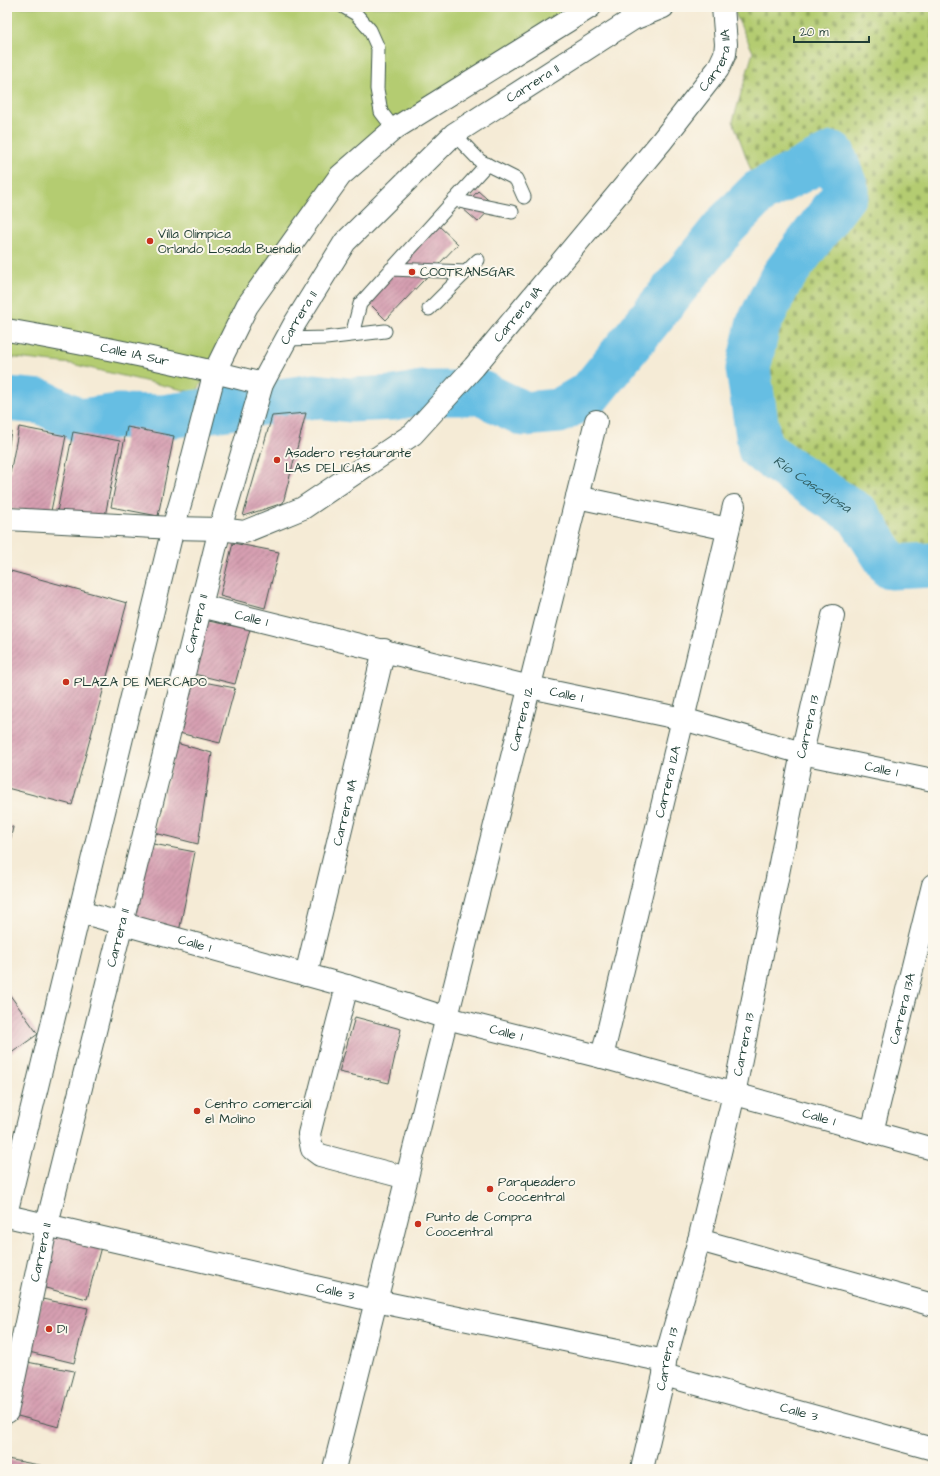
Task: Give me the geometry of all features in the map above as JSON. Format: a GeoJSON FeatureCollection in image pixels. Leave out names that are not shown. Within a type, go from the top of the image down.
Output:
{"type":"FeatureCollection","features":[{"type":"Feature","properties":{"kind":"street"},"geometry":{"type":"LineString","coordinates":[[7,1210],[173,528],[215,372],[247,306],[340,176],[394,129],[590,7]]}},
{"type":"Feature","properties":{"kind":"street","name":"Carrera 11"},"geometry":{"type":"LineString","coordinates":[[7,1412],[47,1224],[220,529],[261,386],[286,339],[345,242],[454,134],[633,20],[663,7]]}},
{"type":"Feature","properties":{"kind":"street","name":"Carrera 11A"},"geometry":{"type":"LineString","coordinates":[[220,529],[244,532],[303,508],[413,434],[474,368],[661,142],[718,69],[725,54],[726,44],[723,7]]}},
{"type":"Feature","properties":{"kind":"street","name":"Calle 1A Sur"},"geometry":{"type":"LineString","coordinates":[[7,330],[81,343],[215,372],[261,386]]}},
{"type":"Feature","properties":{"kind":"street","name":"Carrera 12"},"geometry":{"type":"LineString","coordinates":[[334,1469],[596,421]]}},
{"type":"Feature","properties":{"kind":"street"},"geometry":{"type":"LineString","coordinates":[[577,497],[728,529]]}},
{"type":"Feature","properties":{"kind":"street","name":"Carrera 12A"},"geometry":{"type":"LineString","coordinates":[[602,1057],[734,506]]}},
{"type":"Feature","properties":{"kind":"street"},"geometry":{"type":"LineString","coordinates":[[7,519],[173,528],[220,529]]}},
{"type":"Feature","properties":{"kind":"street","name":"Calle 1"},"geometry":{"type":"LineString","coordinates":[[201,606],[530,687],[683,719],[802,753],[933,780]]}},
{"type":"Feature","properties":{"kind":"street","name":"Carrera 13"},"geometry":{"type":"LineString","coordinates":[[642,1469],[665,1368],[700,1240],[734,1094],[802,753],[833,616]]}},
{"type":"Feature","properties":{"kind":"street","name":"Carrera 11A"},"geometry":{"type":"LineString","coordinates":[[306,975],[384,650]]}},
{"type":"Feature","properties":{"kind":"street","name":"Carrera 13A"},"geometry":{"type":"LineString","coordinates":[[872,1132],[933,885]]}},
{"type":"Feature","properties":{"kind":"street","name":"Calle 1"},"geometry":{"type":"LineString","coordinates":[[80,912],[347,986],[447,1018],[602,1057],[933,1149]]}},
{"type":"Feature","properties":{"kind":"street"},"geometry":{"type":"LineString","coordinates":[[347,986],[309,1134],[312,1149],[320,1155],[407,1178]]}},
{"type":"Feature","properties":{"kind":"street","name":"Calle 3"},"geometry":{"type":"LineString","coordinates":[[7,1216],[47,1224],[665,1368],[933,1449]]}},
{"type":"Feature","properties":{"kind":"street"},"geometry":{"type":"LineString","coordinates":[[700,1240],[933,1304]]}},
{"type":"Feature","properties":{"kind":"lane"},"geometry":{"type":"LineString","coordinates":[[344,7],[356,14],[370,30],[378,48],[377,89],[381,112],[394,129]]}},
{"type":"Feature","properties":{"kind":"lane"},"geometry":{"type":"LineString","coordinates":[[454,134],[480,161],[516,179],[524,197]]}},
{"type":"Feature","properties":{"kind":"lane"},"geometry":{"type":"LineString","coordinates":[[352,335],[360,304],[487,164]]}},
{"type":"Feature","properties":{"kind":"lane"},"geometry":{"type":"LineString","coordinates":[[454,200],[512,212]]}},
{"type":"Feature","properties":{"kind":"lane"},"geometry":{"type":"LineString","coordinates":[[429,309],[478,260]]}},
{"type":"Feature","properties":{"kind":"lane"},"geometry":{"type":"LineString","coordinates":[[391,269],[466,272]]}},
{"type":"Feature","properties":{"kind":"lane"},"geometry":{"type":"LineString","coordinates":[[286,339],[326,338],[385,331]]}},
{"type":"Feature","properties":{"kind":"green space","name":"Villa Olimpica Orlando Losada Buendía"},"geometry":{"type":"Polygon","coordinates":[[[7,7],[590,7],[340,176],[247,306],[196,393],[72,364],[7,357],[7,7]]]}},
{"type":"Feature","properties":{"kind":"green space"},"geometry":{"type":"Polygon","coordinates":[[[732,7],[933,7],[933,565],[891,567],[858,515],[760,449],[748,369],[758,325],[781,279],[847,191],[833,154],[759,192],[733,121],[753,52],[732,7]]]}},
{"type":"Feature","properties":{"kind":"building"},"geometry":{"type":"Polygon","coordinates":[[[478,191],[494,205],[478,222],[462,208],[478,191]]]}},
{"type":"Feature","properties":{"kind":"building","name":"COOTRANSGAR"},"geometry":{"type":"Polygon","coordinates":[[[438,225],[458,244],[386,320],[367,301],[438,225]]]}},
{"type":"Feature","properties":{"kind":"building","name":"Asadero restaurante LAS DELICIAS"},"geometry":{"type":"Polygon","coordinates":[[[306,413],[283,503],[243,516],[272,416],[306,413]]]}},
{"type":"Feature","properties":{"kind":"building"},"geometry":{"type":"Polygon","coordinates":[[[19,427],[66,436],[50,516],[7,508],[7,489],[19,427]]]}},
{"type":"Feature","properties":{"kind":"building"},"geometry":{"type":"Polygon","coordinates":[[[127,427],[174,436],[158,516],[111,507],[127,427]]]}},
{"type":"Feature","properties":{"kind":"building"},"geometry":{"type":"Polygon","coordinates":[[[7,431],[11,431],[8,450],[7,450],[7,431]]]}},
{"type":"Feature","properties":{"kind":"building"},"geometry":{"type":"Polygon","coordinates":[[[73,432],[120,441],[104,521],[57,512],[73,432]]]}},
{"type":"Feature","properties":{"kind":"building"},"geometry":{"type":"Polygon","coordinates":[[[233,543],[279,552],[265,608],[220,596],[233,543]]]}},
{"type":"Feature","properties":{"kind":"building"},"geometry":{"type":"Polygon","coordinates":[[[7,570],[127,603],[72,805],[7,788],[7,570]]]}},
{"type":"Feature","properties":{"kind":"building"},"geometry":{"type":"Polygon","coordinates":[[[203,620],[250,629],[235,684],[190,673],[203,620]]]}},
{"type":"Feature","properties":{"kind":"building"},"geometry":{"type":"Polygon","coordinates":[[[188,679],[235,688],[220,743],[175,732],[188,679]]]}},
{"type":"Feature","properties":{"kind":"building"},"geometry":{"type":"Polygon","coordinates":[[[176,743],[212,753],[198,844],[155,833],[176,743]]]}},
{"type":"Feature","properties":{"kind":"building"},"geometry":{"type":"Polygon","coordinates":[[[7,826],[13,827],[8,851],[7,850],[7,826]]]}},
{"type":"Feature","properties":{"kind":"building"},"geometry":{"type":"Polygon","coordinates":[[[148,843],[195,852],[179,932],[132,923],[148,843]]]}},
{"type":"Feature","properties":{"kind":"building"},"geometry":{"type":"Polygon","coordinates":[[[7,991],[38,1034],[7,1056],[7,991]]]}},
{"type":"Feature","properties":{"kind":"building"},"geometry":{"type":"Polygon","coordinates":[[[355,1017],[401,1029],[389,1083],[339,1072],[355,1017]]]}},
{"type":"Feature","properties":{"kind":"building"},"geometry":{"type":"Polygon","coordinates":[[[55,1234],[102,1243],[87,1299],[42,1287],[55,1234]]]}},
{"type":"Feature","properties":{"kind":"building"},"geometry":{"type":"Polygon","coordinates":[[[42,1299],[88,1308],[74,1363],[29,1352],[42,1299]]]}},
{"type":"Feature","properties":{"kind":"building"},"geometry":{"type":"Polygon","coordinates":[[[27,1362],[74,1371],[59,1427],[14,1415],[27,1362]]]}},
{"type":"Feature","properties":{"kind":"building"},"geometry":{"type":"Polygon","coordinates":[[[7,1459],[55,1468],[55,1469],[7,1469],[7,1459]]]}},
{"type":"Feature","properties":{"kind":"waterway","name":"Río Cascajosa"},"geometry":{"type":"LineString","coordinates":[[7,399],[42,402],[80,421],[118,416],[162,417],[315,396],[350,400],[394,398],[421,393],[481,393],[524,414],[559,411],[590,393],[726,225],[759,192],[833,154],[847,191],[781,279],[758,325],[748,369],[760,449],[858,515],[891,567],[933,565]]}},
{"type":"Feature","properties":{"kind":"place","name":"Villa Olimpica Orlando Losada Buendía"},"geometry":{"type":"Point","coordinates":[150,241]}},
{"type":"Feature","properties":{"kind":"place","name":"COOTRANSGAR"},"geometry":{"type":"Point","coordinates":[412,272]}},
{"type":"Feature","properties":{"kind":"place","name":"Asadero restaurante LAS DELICIAS"},"geometry":{"type":"Point","coordinates":[277,460]}},
{"type":"Feature","properties":{"kind":"place","name":"PLAZA DE MERCADO"},"geometry":{"type":"Point","coordinates":[66,682]}},
{"type":"Feature","properties":{"kind":"place","name":"Centro comercial el Molino"},"geometry":{"type":"Point","coordinates":[197,1111]}},
{"type":"Feature","properties":{"kind":"place","name":"Parqueadero Coocentral"},"geometry":{"type":"Point","coordinates":[490,1189]}},
{"type":"Feature","properties":{"kind":"place","name":"Punto de Compra Coocentral"},"geometry":{"type":"Point","coordinates":[418,1224]}},
{"type":"Feature","properties":{"kind":"place","name":"D1"},"geometry":{"type":"Point","coordinates":[49,1329]}}]}
